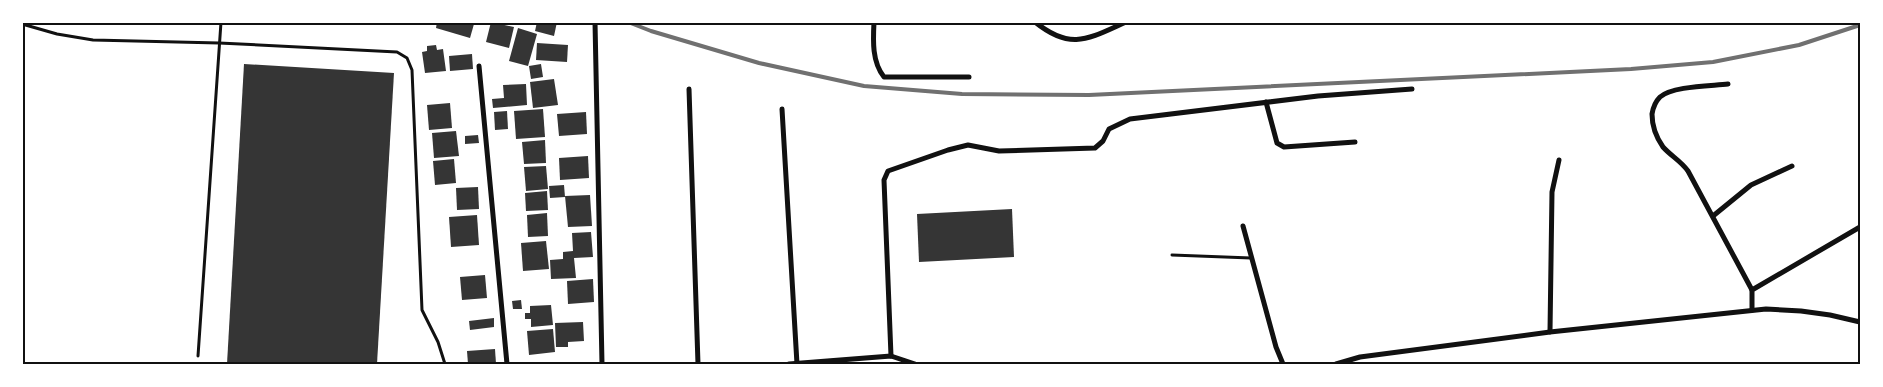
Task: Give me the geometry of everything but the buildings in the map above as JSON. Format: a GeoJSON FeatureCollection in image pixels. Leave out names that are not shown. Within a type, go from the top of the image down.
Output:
{"type":"FeatureCollection","features":[{"type":"Feature","properties":{"kind":"street"},"geometry":{"type":"LineString","coordinates":[[595,22],[602,364]]}},
{"type":"Feature","properties":{"kind":"street"},"geometry":{"type":"LineString","coordinates":[[874,22],[873,41],[878,69],[884,77],[969,77]]}},
{"type":"Feature","properties":{"kind":"street"},"geometry":{"type":"LineString","coordinates":[[1035,22],[1046,32],[1063,40],[1085,40],[1126,22]]}},
{"type":"Feature","properties":{"kind":"street"},"geometry":{"type":"LineString","coordinates":[[479,66],[507,364]]}},
{"type":"Feature","properties":{"kind":"street"},"geometry":{"type":"LineString","coordinates":[[1728,84],[1669,91],[1659,98],[1653,107],[1652,122],[1663,147],[1683,163],[1713,216],[1752,290],[1752,310]]}},
{"type":"Feature","properties":{"kind":"street"},"geometry":{"type":"LineString","coordinates":[[689,89],[698,364]]}},
{"type":"Feature","properties":{"kind":"street"},"geometry":{"type":"LineString","coordinates":[[891,356],[884,180],[888,172],[948,150],[968,145],[999,151],[1095,148],[1103,141],[1109,129],[1130,119],[1318,96],[1412,89]]}},
{"type":"Feature","properties":{"kind":"street"},"geometry":{"type":"LineString","coordinates":[[1266,102],[1278,143],[1284,147],[1355,142]]}},
{"type":"Feature","properties":{"kind":"street"},"geometry":{"type":"LineString","coordinates":[[782,109],[797,364]]}},
{"type":"Feature","properties":{"kind":"street"},"geometry":{"type":"LineString","coordinates":[[1550,332],[1552,192],[1559,160]]}},
{"type":"Feature","properties":{"kind":"street"},"geometry":{"type":"LineString","coordinates":[[1713,216],[1751,185],[1792,166]]}},
{"type":"Feature","properties":{"kind":"street"},"geometry":{"type":"LineString","coordinates":[[1243,226],[1276,347],[1284,364]]}},
{"type":"Feature","properties":{"kind":"street"},"geometry":{"type":"LineString","coordinates":[[1752,290],[1860,227]]}},
{"type":"Feature","properties":{"kind":"street"},"geometry":{"type":"LineString","coordinates":[[1336,364],[1360,357],[1550,332],[1752,310],[1801,311],[1860,322]]}},
{"type":"Feature","properties":{"kind":"street"},"geometry":{"type":"LineString","coordinates":[[789,364],[891,356],[915,364]]}},
{"type":"Feature","properties":{"kind":"lane"},"geometry":{"type":"LineString","coordinates":[[198,356],[221,22]]}},
{"type":"Feature","properties":{"kind":"lane"},"geometry":{"type":"LineString","coordinates":[[22,24],[57,34],[93,40],[219,43],[397,52],[407,58],[412,70],[422,310],[438,342],[446,364]]}},
{"type":"Feature","properties":{"kind":"lane"},"geometry":{"type":"LineString","coordinates":[[1172,255],[1252,258]]}},
{"type":"Feature","properties":{"kind":"railway"},"geometry":{"type":"LineString","coordinates":[[628,22],[651,31],[759,63],[864,86],[962,94],[1089,95],[1631,69],[1713,62],[1799,45],[1860,25]]}}]}
